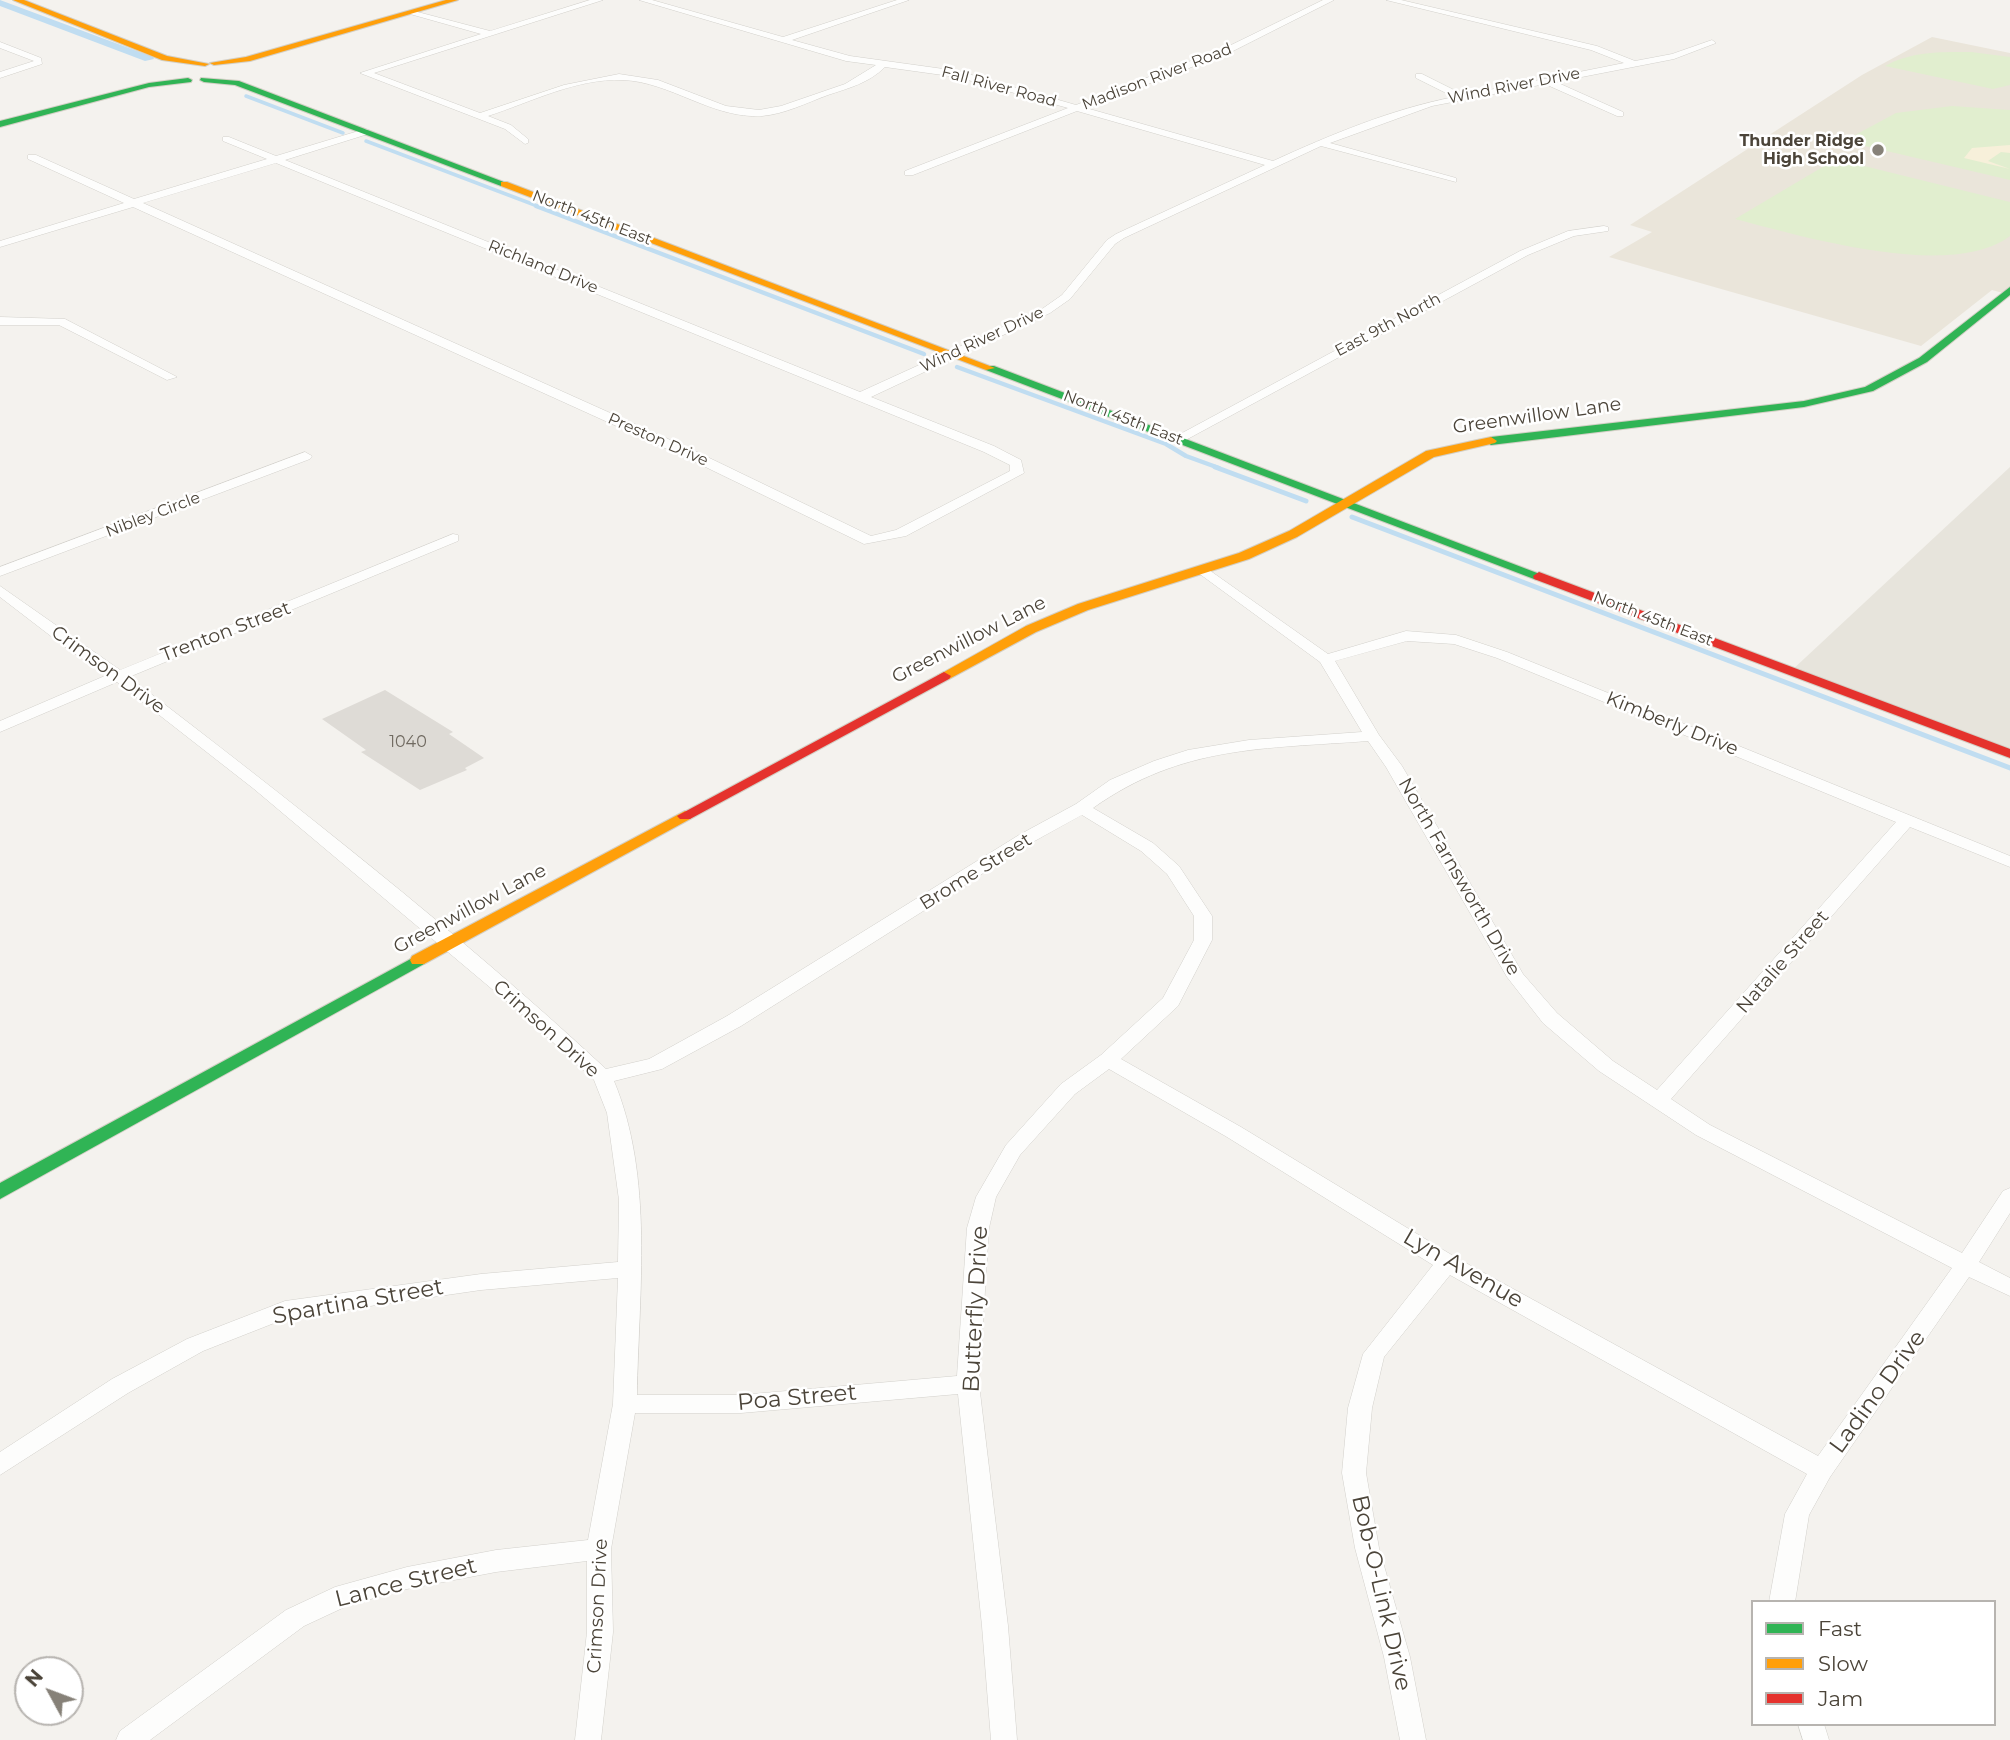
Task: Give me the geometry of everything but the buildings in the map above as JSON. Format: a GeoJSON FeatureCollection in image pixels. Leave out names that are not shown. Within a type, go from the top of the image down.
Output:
{"type":"FeatureCollection","features":[{"type":"Feature","properties":{"kind":"main road","name":"North 45th East"},"geometry":{"type":"LineString","coordinates":[[17,0],[2010,754]]}},
{"type":"Feature","properties":{"kind":"main road"},"geometry":{"type":"LineString","coordinates":[[0,124],[203,72],[454,0]]}},
{"type":"Feature","properties":{"kind":"main road","name":"Greenwillow Lane"},"geometry":{"type":"LineString","coordinates":[[0,1192],[379,981],[1031,629],[1083,607],[1244,556],[1293,534],[1400,469],[1430,454],[1470,444],[1804,404],[1869,390],[1923,360],[2010,290]]}},
{"type":"Feature","properties":{"kind":"street"},"geometry":{"type":"LineString","coordinates":[[525,141],[508,127],[365,73],[599,0]]}},
{"type":"Feature","properties":{"kind":"street","name":"Fall River Road"},"geometry":{"type":"LineString","coordinates":[[643,0],[849,59],[958,74],[1272,164]]}},
{"type":"Feature","properties":{"kind":"street"},"geometry":{"type":"LineString","coordinates":[[783,40],[905,0]]}},
{"type":"Feature","properties":{"kind":"street","name":"Madison River Road"},"geometry":{"type":"LineString","coordinates":[[909,173],[1247,41],[1330,0]]}},
{"type":"Feature","properties":{"kind":"street"},"geometry":{"type":"LineString","coordinates":[[1390,0],[1594,48],[1634,64]]}},
{"type":"Feature","properties":{"kind":"street"},"geometry":{"type":"LineString","coordinates":[[413,12],[488,33]]}},
{"type":"Feature","properties":{"kind":"street","name":"Wind River Drive"},"geometry":{"type":"LineString","coordinates":[[860,397],[1046,311],[1066,297],[1120,236],[1320,143],[1402,113],[1460,96],[1688,53],[1712,43]]}},
{"type":"Feature","properties":{"kind":"street"},"geometry":{"type":"LineString","coordinates":[[0,45],[38,60],[38,64],[0,75]]}},
{"type":"Feature","properties":{"kind":"street"},"geometry":{"type":"LineString","coordinates":[[480,116],[596,80],[620,77],[639,79],[735,110],[757,113],[824,94],[866,78],[882,64]]}},
{"type":"Feature","properties":{"kind":"street"},"geometry":{"type":"LineString","coordinates":[[1419,76],[1460,96]]}},
{"type":"Feature","properties":{"kind":"street"},"geometry":{"type":"LineString","coordinates":[[1544,80],[1620,114]]}},
{"type":"Feature","properties":{"kind":"street"},"geometry":{"type":"LineString","coordinates":[[813,108],[837,99],[824,94]]}},
{"type":"Feature","properties":{"kind":"street"},"geometry":{"type":"LineString","coordinates":[[0,244],[365,132]]}},
{"type":"Feature","properties":{"kind":"street","name":"Richland Drive"},"geometry":{"type":"LineString","coordinates":[[226,139],[860,397]]}},
{"type":"Feature","properties":{"kind":"street"},"geometry":{"type":"LineString","coordinates":[[1320,143],[1452,180]]}},
{"type":"Feature","properties":{"kind":"street"},"geometry":{"type":"LineString","coordinates":[[32,157],[130,204]]}},
{"type":"Feature","properties":{"kind":"street","name":"Preston Drive"},"geometry":{"type":"LineString","coordinates":[[130,204],[692,455],[869,541],[901,533],[1017,473],[1016,463],[860,397]]}},
{"type":"Feature","properties":{"kind":"street","name":"East 9th North"},"geometry":{"type":"LineString","coordinates":[[1177,439],[1524,253],[1572,233],[1604,229]]}},
{"type":"Feature","properties":{"kind":"street"},"geometry":{"type":"LineString","coordinates":[[0,321],[61,321],[171,377]]}},
{"type":"Feature","properties":{"kind":"street","name":"Nibley Circle"},"geometry":{"type":"LineString","coordinates":[[0,572],[305,456]]}},
{"type":"Feature","properties":{"kind":"street","name":"Trenton Street"},"geometry":{"type":"LineString","coordinates":[[0,727],[117,674],[311,599],[453,538]]}},
{"type":"Feature","properties":{"kind":"street","name":"North Farnsworth Drive"},"geometry":{"type":"LineString","coordinates":[[1202,569],[1326,659],[1372,736],[1394,766],[1516,977],[1550,1018],[1606,1066],[1703,1130],[2010,1288]]}},
{"type":"Feature","properties":{"kind":"street","name":"Crimson Drive"},"geometry":{"type":"LineString","coordinates":[[0,590],[74,647],[117,674],[260,785],[537,1016],[602,1077],[617,1113],[629,1200],[629,1269],[625,1404],[599,1549],[600,1632],[588,1740]]}},
{"type":"Feature","properties":{"kind":"street","name":"Kimberly Drive"},"geometry":{"type":"LineString","coordinates":[[1326,659],[1406,636],[1457,640],[1502,654],[2010,862]]}},
{"type":"Feature","properties":{"kind":"street","name":"Brome Street"},"geometry":{"type":"LineString","coordinates":[[602,1077],[655,1064],[734,1021],[1025,839],[1082,808],[1116,784],[1188,755],[1249,745],[1372,736]]}},
{"type":"Feature","properties":{"kind":"street","name":"Butterfly Drive"},"geometry":{"type":"LineString","coordinates":[[1004,1740],[996,1626],[968,1384],[978,1228],[986,1197],[1013,1150],[1068,1089],[1108,1060],[1171,1002],[1203,940],[1203,916],[1191,894],[1164,862],[1120,829],[1082,808]]}},
{"type":"Feature","properties":{"kind":"street","name":"Natalie Street"},"geometry":{"type":"LineString","coordinates":[[1658,1101],[1906,821]]}},
{"type":"Feature","properties":{"kind":"street","name":"Lyn Avenue"},"geometry":{"type":"LineString","coordinates":[[1108,1060],[1234,1132],[1447,1263],[1822,1470]]}},
{"type":"Feature","properties":{"kind":"street","name":"Ladino Drive"},"geometry":{"type":"LineString","coordinates":[[1782,1600],[1797,1514],[1822,1470],[1941,1303],[1963,1265],[2010,1196]]}},
{"type":"Feature","properties":{"kind":"street","name":"Bob-O-Link Drive"},"geometry":{"type":"LineString","coordinates":[[1413,1740],[1397,1657],[1367,1548],[1354,1473],[1360,1408],[1374,1354],[1447,1263]]}},
{"type":"Feature","properties":{"kind":"street","name":"Spartina Street"},"geometry":{"type":"LineString","coordinates":[[0,1465],[120,1385],[195,1345],[285,1310],[481,1282],[629,1269]]}},
{"type":"Feature","properties":{"kind":"street","name":"Poa Street"},"geometry":{"type":"LineString","coordinates":[[625,1404],[741,1404],[968,1384]]}},
{"type":"Feature","properties":{"kind":"street","name":"Lance Street"},"geometry":{"type":"LineString","coordinates":[[129,1740],[295,1618],[344,1595],[407,1578],[496,1561],[599,1549]]}},
{"type":"Feature","properties":{"kind":"shaded area","name":"Thunder Ridge High School"},"geometry":{"type":"Polygon","coordinates":[[[1932,37],[2010,53],[2010,295],[1992,290],[1921,346],[1609,257],[1652,232],[1630,225],[1862,75],[1932,37]]]}},
{"type":"Feature","properties":{"kind":"shaded area"},"geometry":{"type":"Polygon","coordinates":[[[2010,467],[2010,754],[1791,671],[2010,467]]]}},
{"type":"Feature","properties":{"kind":"green space"},"geometry":{"type":"Polygon","coordinates":[[[1971,52],[2010,57],[2010,85],[1993,89],[1885,66],[1916,55],[1971,52]]]}},
{"type":"Feature","properties":{"kind":"green space"},"geometry":{"type":"Polygon","coordinates":[[[1952,106],[2010,110],[2010,180],[1844,141],[1896,113],[1952,106]]]}},
{"type":"Feature","properties":{"kind":"green space"},"geometry":{"type":"Polygon","coordinates":[[[1852,163],[2010,202],[2010,236],[1984,249],[1951,255],[1914,255],[1835,244],[1735,219],[1826,165],[1852,163]]]}},
{"type":"Feature","properties":{"kind":"sand"},"geometry":{"type":"Polygon","coordinates":[[[2010,145],[2010,153],[2001,152],[1988,161],[2010,169],[1964,158],[1972,148],[2010,145]]]}},
{"type":"Feature","properties":{"kind":"waterway"},"geometry":{"type":"LineString","coordinates":[[0,3],[149,59]]}},
{"type":"Feature","properties":{"kind":"waterway"},"geometry":{"type":"LineString","coordinates":[[246,96],[343,133]]}},
{"type":"Feature","properties":{"kind":"waterway"},"geometry":{"type":"LineString","coordinates":[[366,141],[540,207]]}},
{"type":"Feature","properties":{"kind":"waterway"},"geometry":{"type":"LineString","coordinates":[[536,206],[924,354]]}},
{"type":"Feature","properties":{"kind":"waterway"},"geometry":{"type":"LineString","coordinates":[[957,367],[1166,444],[1186,456],[1219,468]]}},
{"type":"Feature","properties":{"kind":"waterway"},"geometry":{"type":"LineString","coordinates":[[1215,467],[1306,501]]}},
{"type":"Feature","properties":{"kind":"waterway"},"geometry":{"type":"LineString","coordinates":[[1352,517],[2010,768]]}},
{"type":"Feature","properties":{"kind":"traffic: fast"},"geometry":{"type":"LineString","coordinates":[[0,124],[149,85],[188,80]]}},
{"type":"Feature","properties":{"kind":"traffic: fast"},"geometry":{"type":"LineString","coordinates":[[204,80],[236,83],[504,184]]}},
{"type":"Feature","properties":{"kind":"traffic: fast"},"geometry":{"type":"LineString","coordinates":[[1491,441],[1804,404],[1869,389],[1923,360],[2010,290]]}},
{"type":"Feature","properties":{"kind":"traffic: fast"},"geometry":{"type":"LineString","coordinates":[[990,368],[1539,576]]}},
{"type":"Feature","properties":{"kind":"traffic: fast"},"geometry":{"type":"LineString","coordinates":[[0,1192],[418,960]]}},
{"type":"Feature","properties":{"kind":"traffic: slow"},"geometry":{"type":"LineString","coordinates":[[17,0],[165,58],[205,64]]}},
{"type":"Feature","properties":{"kind":"traffic: slow"},"geometry":{"type":"LineString","coordinates":[[214,63],[247,59],[454,0]]}},
{"type":"Feature","properties":{"kind":"traffic: slow"},"geometry":{"type":"LineString","coordinates":[[504,184],[990,368]]}},
{"type":"Feature","properties":{"kind":"traffic: slow"},"geometry":{"type":"LineString","coordinates":[[944,676],[1031,629],[1083,607],[1244,556],[1293,534],[1430,454],[1491,441]]}},
{"type":"Feature","properties":{"kind":"traffic: slow"},"geometry":{"type":"LineString","coordinates":[[418,960],[685,816]]}},
{"type":"Feature","properties":{"kind":"traffic: jam"},"geometry":{"type":"LineString","coordinates":[[1539,576],[2010,754]]}},
{"type":"Feature","properties":{"kind":"traffic: jam"},"geometry":{"type":"LineString","coordinates":[[685,816],[944,676]]}},
{"type":"Feature","properties":{"kind":"place","name":"Thunder Ridge High School"},"geometry":{"type":"Point","coordinates":[1878,150]}}]}
